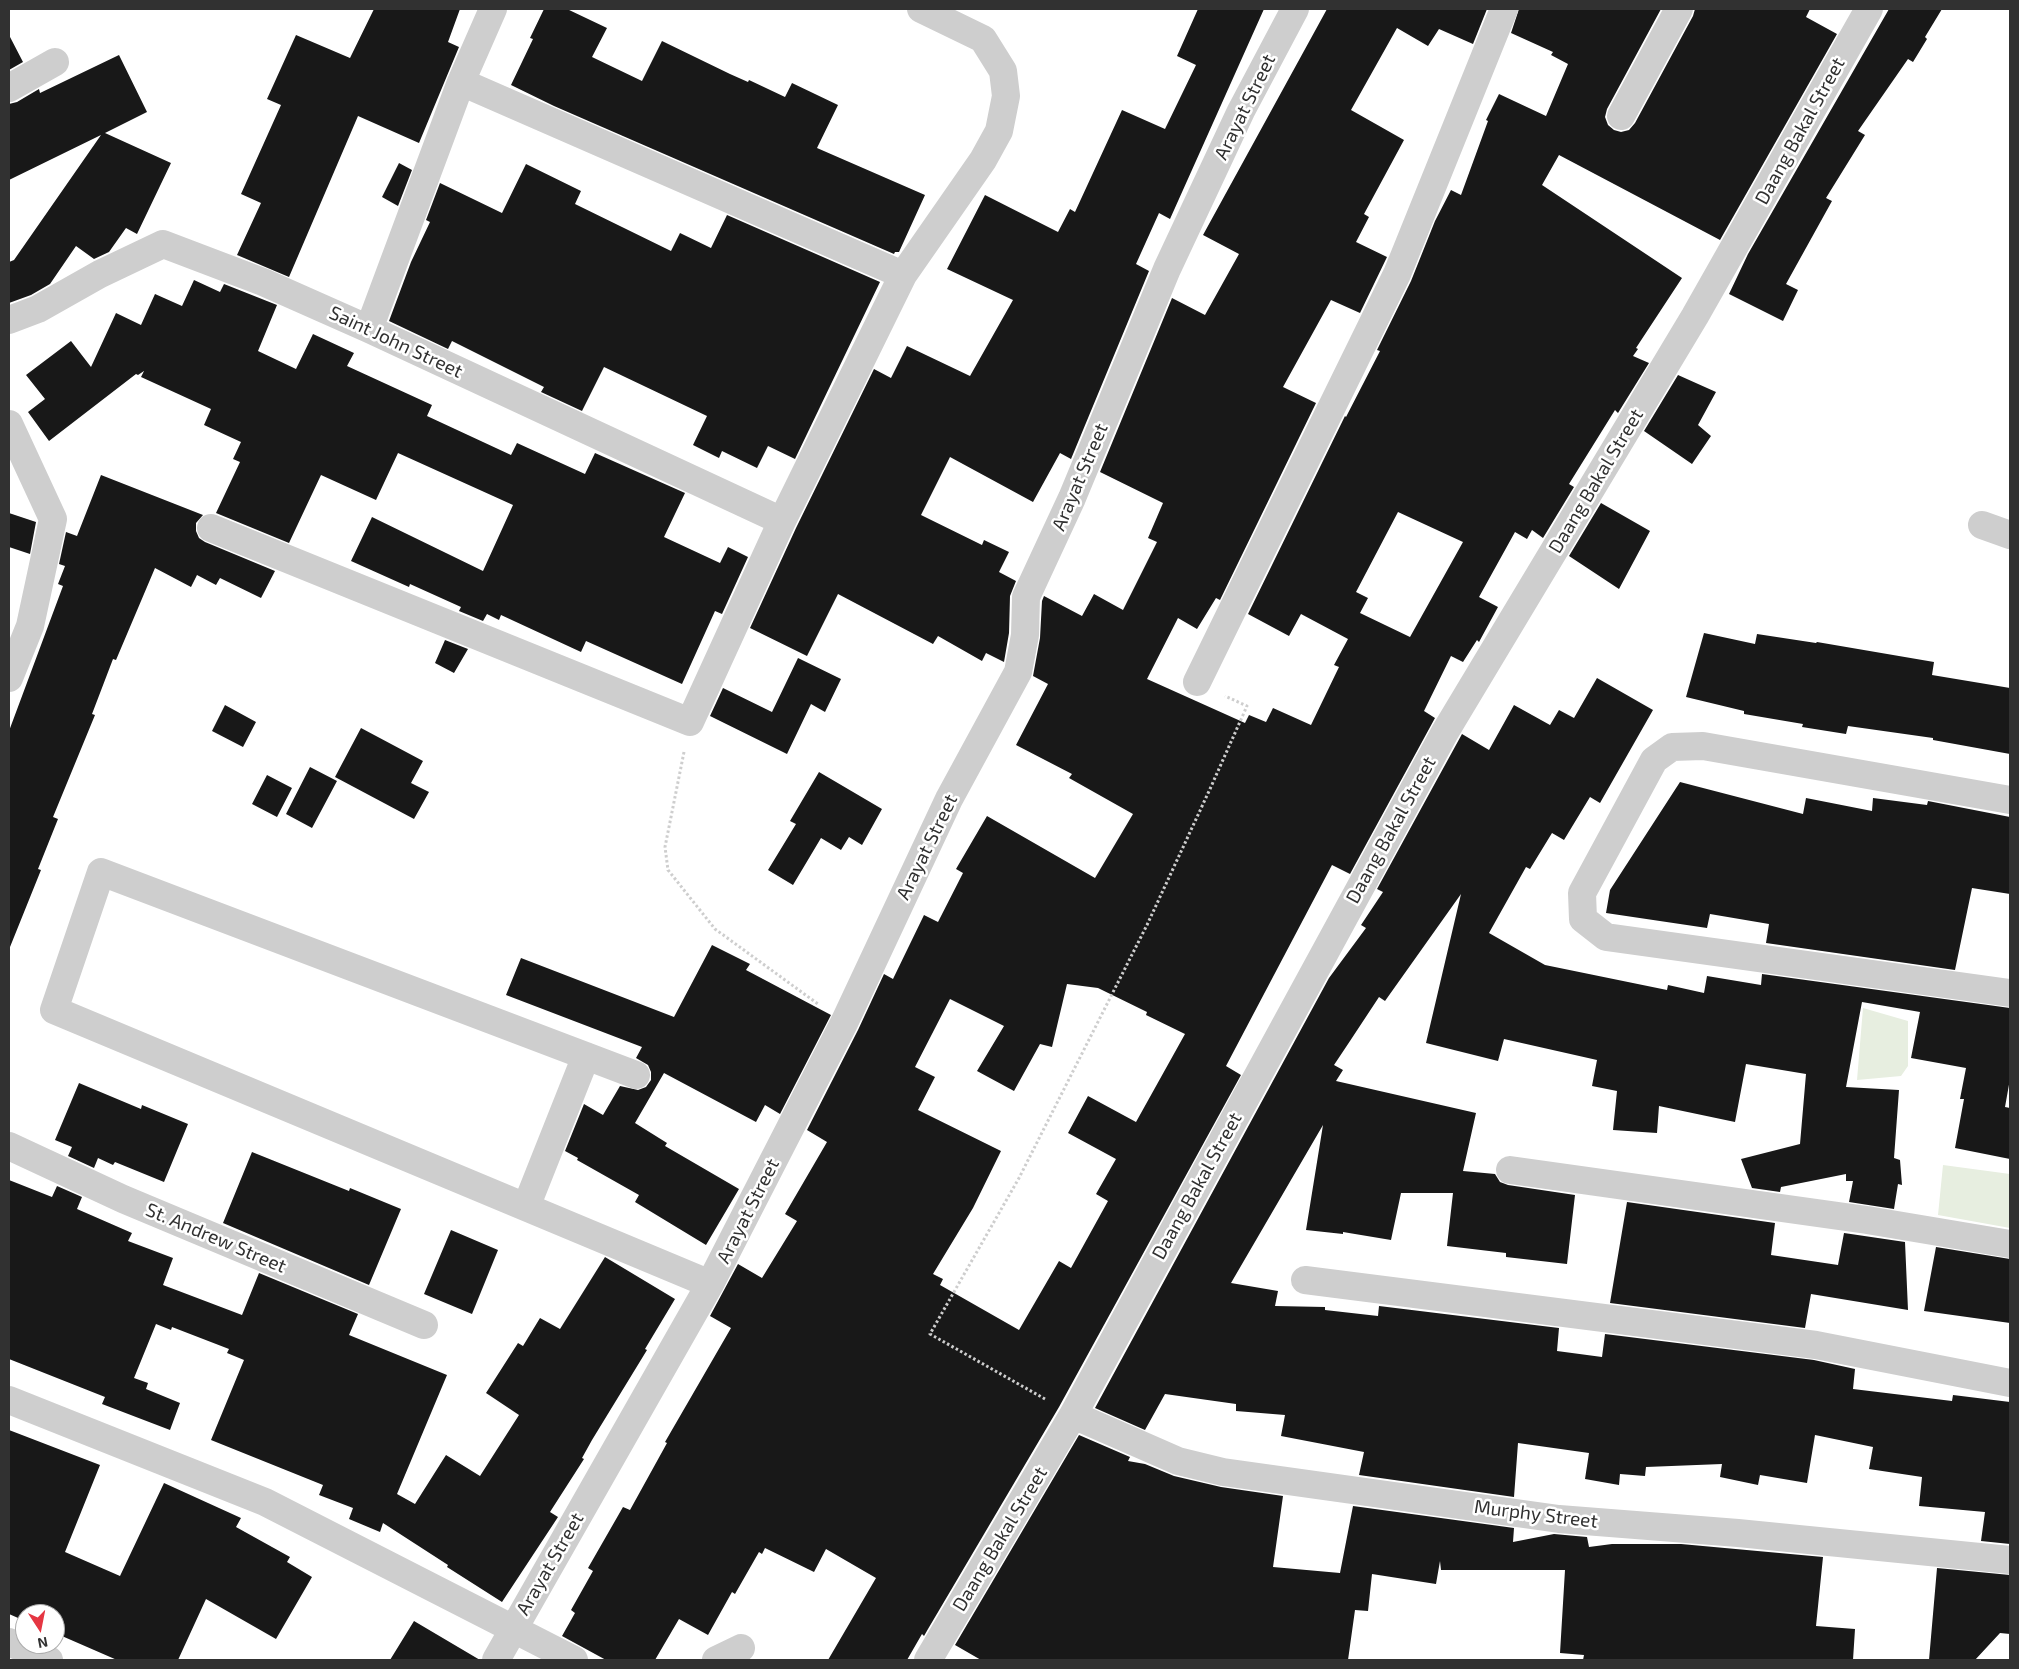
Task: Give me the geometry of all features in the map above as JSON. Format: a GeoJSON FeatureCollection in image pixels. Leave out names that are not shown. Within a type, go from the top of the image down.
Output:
{"type":"FeatureCollection","features":[{"type":"Feature","properties":{"kind":"street"},"geometry":{"type":"LineString","coordinates":[[369,329],[461,82],[493,9]]}},
{"type":"Feature","properties":{"kind":"street"},"geometry":{"type":"LineString","coordinates":[[211,528],[690,722],[782,521],[902,276],[983,160],[999,131],[1006,96],[1004,71],[983,39],[921,9]]}},
{"type":"Feature","properties":{"kind":"street","name":"Arayat Street"},"geometry":{"type":"LineString","coordinates":[[496,1660],[710,1284],[844,1023],[949,799],[1018,672],[1025,635],[1026,597],[1072,498],[1168,268],[1241,112],[1295,9]]}},
{"type":"Feature","properties":{"kind":"street"},"geometry":{"type":"LineString","coordinates":[[1197,682],[1397,274],[1504,9]]}},
{"type":"Feature","properties":{"kind":"street"},"geometry":{"type":"LineString","coordinates":[[1621,116],[1679,9]]}},
{"type":"Feature","properties":{"kind":"street","name":"Daang Bakal Street"},"geometry":{"type":"LineString","coordinates":[[928,1660],[1073,1415],[1445,732],[1695,316],[1869,9]]}},
{"type":"Feature","properties":{"kind":"street"},"geometry":{"type":"LineString","coordinates":[[9,88],[55,62]]}},
{"type":"Feature","properties":{"kind":"street"},"geometry":{"type":"LineString","coordinates":[[461,82],[902,276]]}},
{"type":"Feature","properties":{"kind":"street","name":"Saint John Street"},"geometry":{"type":"LineString","coordinates":[[9,320],[38,309],[100,274],[163,244],[263,282],[369,329],[782,521]]}},
{"type":"Feature","properties":{"kind":"street"},"geometry":{"type":"LineString","coordinates":[[9,424],[53,519],[19,623],[9,678]]}},
{"type":"Feature","properties":{"kind":"street"},"geometry":{"type":"LineString","coordinates":[[1982,526],[2010,535]]}},
{"type":"Feature","properties":{"kind":"street"},"geometry":{"type":"LineString","coordinates":[[2010,800],[1703,746],[1672,746],[1654,760],[1582,893],[1583,919],[1606,937],[2010,993]]}},
{"type":"Feature","properties":{"kind":"street"},"geometry":{"type":"LineString","coordinates":[[636,1075],[101,872],[54,1010],[710,1284]]}},
{"type":"Feature","properties":{"kind":"street"},"geometry":{"type":"LineString","coordinates":[[526,1207],[586,1056]]}},
{"type":"Feature","properties":{"kind":"street","name":"St. Andrew Street"},"geometry":{"type":"LineString","coordinates":[[9,1146],[123,1199],[424,1325]]}},
{"type":"Feature","properties":{"kind":"street"},"geometry":{"type":"LineString","coordinates":[[1510,1170],[1867,1220],[2010,1244]]}},
{"type":"Feature","properties":{"kind":"street"},"geometry":{"type":"LineString","coordinates":[[1305,1280],[1816,1345],[2010,1383]]}},
{"type":"Feature","properties":{"kind":"street"},"geometry":{"type":"LineString","coordinates":[[9,1400],[265,1502],[574,1660]]}},
{"type":"Feature","properties":{"kind":"street","name":"Murphy Street"},"geometry":{"type":"LineString","coordinates":[[1073,1415],[1178,1461],[1223,1472],[1559,1519],[1738,1533],[2010,1560]]}},
{"type":"Feature","properties":{"kind":"street"},"geometry":{"type":"LineString","coordinates":[[9,1642],[49,1660]]}},
{"type":"Feature","properties":{"kind":"street"},"geometry":{"type":"LineString","coordinates":[[716,1660],[740,1648]]}},
{"type":"Feature","properties":{"kind":"path"},"geometry":{"type":"LineString","coordinates":[[1073,1415],[930,1334],[1019,1178],[1147,925],[1247,706]]}},
{"type":"Feature","properties":{"kind":"path"},"geometry":{"type":"LineString","coordinates":[[690,722],[665,847],[668,870],[715,929],[844,1023]]}},
{"type":"Feature","properties":{"kind":"shaded area"},"geometry":{"type":"Polygon","coordinates":[[[1863,1008],[1908,1021],[1908,1066],[1901,1076],[1857,1080],[1863,1008]]]}},
{"type":"Feature","properties":{"kind":"shaded area"},"geometry":{"type":"Polygon","coordinates":[[[1943,1165],[2010,1174],[2010,1228],[1938,1215],[1943,1165]]]}},
{"type":"Feature","properties":{"kind":"building"},"geometry":{"type":"Polygon","coordinates":[[[374,9],[460,9],[448,42],[459,47],[419,143],[358,116],[289,277],[237,255],[261,203],[241,194],[281,105],[267,99],[296,35],[350,58],[374,9]]]}},
{"type":"Feature","properties":{"kind":"building"},"geometry":{"type":"Polygon","coordinates":[[[544,9],[567,9],[607,28],[592,57],[642,81],[662,41],[730,74],[748,82],[749,80],[785,97],[792,83],[838,105],[817,148],[925,195],[899,252],[894,254],[554,106],[511,85],[533,39],[530,38],[544,9]]]}},
{"type":"Feature","properties":{"kind":"building"},"geometry":{"type":"Polygon","coordinates":[[[1198,9],[1264,9],[1170,219],[1159,213],[1136,264],[1149,271],[1071,459],[1060,453],[1033,502],[950,457],[921,515],[982,545],[984,540],[1009,552],[999,572],[1016,581],[1010,596],[1009,633],[1004,662],[986,653],[982,661],[938,636],[933,644],[838,594],[807,656],[750,628],[796,528],[874,369],[891,378],[907,346],[970,376],[1013,300],[947,269],[985,195],[1058,232],[1070,209],[1075,212],[1122,110],[1165,129],[1196,65],[1177,56],[1198,9]]]}},
{"type":"Feature","properties":{"kind":"building"},"geometry":{"type":"Polygon","coordinates":[[[1327,9],[1487,9],[1473,44],[1439,29],[1428,46],[1397,28],[1351,110],[1404,140],[1364,214],[1369,217],[1356,242],[1387,257],[1360,313],[1331,300],[1283,387],[1316,403],[1220,600],[1216,598],[1197,629],[1178,618],[1147,679],[1245,723],[1249,715],[1266,722],[1273,708],[1311,725],[1339,667],[1334,665],[1348,639],[1301,614],[1289,636],[1248,614],[1345,416],[1380,351],[1377,350],[1411,281],[1435,221],[1451,190],[1461,195],[1488,121],[1486,120],[1499,94],[1546,116],[1568,64],[1551,55],[1553,52],[1511,33],[1519,9],[1661,9],[1607,109],[1605,117],[1608,125],[1614,130],[1621,132],[1629,130],[1635,123],[1695,9],[1810,9],[1806,17],[1837,34],[1720,240],[1559,155],[1542,185],[1682,278],[1636,348],[1638,349],[1633,356],[1649,363],[1618,413],[1615,410],[1569,484],[1574,487],[1543,538],[1532,530],[1527,539],[1515,532],[1479,597],[1498,607],[1479,642],[1477,640],[1463,662],[1451,656],[1424,711],[1435,718],[1350,874],[1332,865],[1226,1066],[1241,1075],[1059,1407],[924,1636],[922,1634],[907,1660],[828,1660],[876,1578],[826,1549],[814,1572],[765,1548],[762,1554],[759,1552],[735,1594],[732,1592],[708,1635],[679,1619],[655,1660],[606,1660],[562,1636],[575,1613],[571,1610],[593,1571],[588,1568],[623,1507],[630,1510],[667,1443],[665,1442],[731,1328],[710,1316],[738,1264],[762,1278],[797,1221],[785,1214],[827,1142],[807,1130],[884,974],[893,979],[924,915],[938,922],[963,873],[956,869],[987,816],[1095,878],[1133,814],[1069,778],[1072,774],[1016,745],[1048,684],[1033,676],[1040,638],[1042,601],[1044,596],[1082,616],[1094,594],[1123,610],[1157,542],[1148,538],[1163,503],[1100,472],[1172,298],[1205,315],[1239,254],[1203,235],[1327,9]],[[1398,512],[1356,592],[1368,598],[1360,613],[1410,637],[1463,542],[1398,512]],[[1067,984],[1052,1047],[1040,1044],[1014,1091],[977,1071],[1004,1026],[950,999],[915,1067],[935,1077],[918,1110],[1001,1151],[973,1208],[933,1274],[943,1279],[940,1285],[1019,1330],[1059,1261],[1071,1268],[1108,1201],[1096,1194],[1116,1159],[1068,1133],[1088,1096],[1136,1122],[1185,1034],[1146,1015],[1147,1012],[1098,988],[1067,984]]]}},
{"type":"Feature","properties":{"kind":"building"},"geometry":{"type":"Polygon","coordinates":[[[1889,9],[1942,9],[1913,62],[1908,59],[1858,131],[1865,135],[1826,198],[1832,201],[1786,284],[1798,290],[1783,321],[1729,294],[1748,254],[1889,9]]]}},
{"type":"Feature","properties":{"kind":"building"},"geometry":{"type":"Polygon","coordinates":[[[9,35],[23,62],[9,70],[9,35]]]}},
{"type":"Feature","properties":{"kind":"building"},"geometry":{"type":"Polygon","coordinates":[[[119,55],[147,112],[105,133],[171,163],[137,234],[126,228],[109,252],[94,259],[76,246],[50,284],[31,295],[9,303],[9,262],[14,260],[101,135],[9,180],[9,104],[17,102],[39,89],[40,93],[119,55]]]}},
{"type":"Feature","properties":{"kind":"building"},"geometry":{"type":"Polygon","coordinates":[[[399,163],[412,170],[398,206],[382,197],[399,163]]]}},
{"type":"Feature","properties":{"kind":"building"},"geometry":{"type":"Polygon","coordinates":[[[526,164],[581,191],[575,204],[671,251],[680,233],[711,248],[727,215],[880,282],[795,459],[768,446],[757,468],[722,451],[719,458],[693,445],[707,416],[604,367],[582,411],[541,392],[544,387],[452,341],[448,349],[389,321],[411,262],[430,222],[426,220],[440,183],[502,213],[526,164]]]}},
{"type":"Feature","properties":{"kind":"building"},"geometry":{"type":"Polygon","coordinates":[[[194,280],[220,292],[224,284],[277,305],[258,351],[296,369],[313,334],[354,353],[347,366],[432,405],[427,416],[511,455],[517,443],[585,474],[595,453],[685,493],[664,537],[720,563],[728,547],[748,557],[722,614],[715,611],[682,684],[586,641],[581,652],[501,615],[499,620],[487,614],[483,621],[459,611],[461,607],[410,584],[409,587],[351,561],[372,517],[483,571],[513,505],[398,453],[376,500],[321,475],[289,543],[216,513],[240,462],[233,459],[241,442],[204,425],[211,409],[141,377],[144,371],[138,375],[136,374],[49,441],[28,412],[45,399],[26,375],[71,341],[91,367],[116,313],[141,325],[155,294],[182,306],[194,280]]]}},
{"type":"Feature","properties":{"kind":"building"},"geometry":{"type":"Polygon","coordinates":[[[1678,375],[1716,392],[1698,425],[1711,436],[1692,464],[1644,431],[1678,375]]]}},
{"type":"Feature","properties":{"kind":"building"},"geometry":{"type":"Polygon","coordinates":[[[101,475],[203,515],[196,523],[196,531],[199,538],[275,571],[261,598],[220,578],[216,585],[197,575],[191,587],[155,568],[116,660],[113,659],[92,714],[95,715],[53,817],[58,819],[38,869],[41,870],[9,947],[9,731],[63,586],[58,584],[65,566],[59,564],[66,532],[77,536],[101,475]]]}},
{"type":"Feature","properties":{"kind":"building"},"geometry":{"type":"Polygon","coordinates":[[[1601,503],[1650,531],[1619,589],[1569,556],[1601,503]]]}},
{"type":"Feature","properties":{"kind":"building"},"geometry":{"type":"Polygon","coordinates":[[[9,513],[36,522],[30,554],[9,547],[9,513]]]}},
{"type":"Feature","properties":{"kind":"building"},"geometry":{"type":"Polygon","coordinates":[[[1704,633],[1755,644],[1757,634],[1934,662],[1932,675],[2010,688],[2010,754],[1933,740],[1933,738],[1848,726],[1846,734],[1802,727],[1803,724],[1744,714],[1744,711],[1686,697],[1704,633]]]}},
{"type":"Feature","properties":{"kind":"building"},"geometry":{"type":"Polygon","coordinates":[[[445,640],[468,649],[454,673],[435,663],[445,640]]]}},
{"type":"Feature","properties":{"kind":"building"},"geometry":{"type":"Polygon","coordinates":[[[798,658],[841,679],[825,712],[811,704],[787,754],[710,716],[723,688],[772,712],[798,658]]]}},
{"type":"Feature","properties":{"kind":"building"},"geometry":{"type":"Polygon","coordinates":[[[1597,678],[1653,710],[1600,803],[1590,797],[1564,840],[1552,833],[1530,869],[1526,867],[1489,933],[1545,965],[1667,990],[1668,985],[1704,993],[1707,976],[1761,985],[1762,974],[2010,1008],[2010,1079],[2005,1107],[2010,1108],[2010,1159],[1955,1148],[1964,1099],[1960,1099],[1966,1068],[1911,1058],[1920,1012],[1862,1002],[1846,1087],[1899,1090],[1894,1158],[1900,1160],[1902,1185],[1898,1184],[1894,1209],[1849,1202],[1853,1181],[1846,1181],[1846,1174],[1781,1187],[1780,1192],[1752,1188],[1741,1159],[1800,1144],[1806,1074],[1746,1064],[1735,1122],[1659,1106],[1657,1133],[1613,1130],[1617,1091],[1592,1086],[1597,1060],[1504,1039],[1498,1061],[1426,1043],[1461,894],[1385,1001],[1379,997],[1334,1065],[1343,1070],[1336,1081],[1476,1113],[1463,1171],[1495,1174],[1500,1182],[1508,1185],[1575,1195],[1567,1264],[1506,1257],[1506,1253],[1447,1246],[1453,1193],[1401,1193],[1391,1240],[1343,1232],[1343,1234],[1306,1230],[1323,1125],[1231,1283],[1278,1291],[1275,1306],[1325,1307],[1325,1310],[1378,1316],[1379,1306],[1559,1328],[1557,1351],[1602,1357],[1605,1334],[1814,1360],[1855,1369],[1853,1389],[1952,1401],[1953,1395],[2010,1402],[2010,1544],[1981,1541],[1985,1512],[1919,1506],[1922,1477],[1869,1469],[1873,1447],[1815,1435],[1807,1483],[1760,1475],[1758,1485],[1720,1477],[1722,1464],[1646,1467],[1645,1476],[1620,1474],[1619,1485],[1585,1479],[1589,1453],[1518,1443],[1514,1497],[1359,1475],[1364,1452],[1281,1436],[1285,1415],[1236,1411],[1236,1404],[1165,1394],[1145,1430],[1095,1408],[1329,978],[1366,928],[1361,925],[1383,892],[1377,889],[1462,734],[1489,750],[1514,705],[1550,725],[1559,710],[1574,718],[1597,678]]]}},
{"type":"Feature","properties":{"kind":"building"},"geometry":{"type":"Polygon","coordinates":[[[225,705],[256,722],[243,747],[212,731],[225,705]]]}},
{"type":"Feature","properties":{"kind":"building"},"geometry":{"type":"Polygon","coordinates":[[[361,728],[423,761],[411,783],[429,792],[414,819],[335,777],[361,728]]]}},
{"type":"Feature","properties":{"kind":"building"},"geometry":{"type":"Polygon","coordinates":[[[310,767],[337,781],[312,828],[286,814],[310,767]]]}},
{"type":"Feature","properties":{"kind":"building"},"geometry":{"type":"Polygon","coordinates":[[[819,772],[882,809],[862,845],[849,837],[841,850],[821,838],[793,885],[768,870],[796,824],[790,821],[819,772]]]}},
{"type":"Feature","properties":{"kind":"building"},"geometry":{"type":"Polygon","coordinates":[[[267,775],[292,788],[277,817],[252,804],[267,775]]]}},
{"type":"Feature","properties":{"kind":"building"},"geometry":{"type":"Polygon","coordinates":[[[1680,782],[1803,814],[1806,798],[1872,811],[1873,798],[1927,805],[1928,801],[2010,817],[2010,894],[1972,888],[1955,970],[1766,943],[1769,924],[1710,914],[1707,928],[1606,913],[1610,890],[1680,782]]]}},
{"type":"Feature","properties":{"kind":"building"},"geometry":{"type":"Polygon","coordinates":[[[712,945],[750,964],[746,970],[831,1015],[780,1114],[765,1105],[756,1122],[664,1073],[635,1123],[667,1143],[665,1146],[739,1189],[706,1245],[635,1202],[639,1195],[577,1160],[578,1158],[565,1151],[584,1104],[603,1115],[620,1086],[638,1090],[646,1087],[651,1080],[651,1072],[648,1065],[636,1058],[642,1047],[506,995],[521,958],[674,1017],[712,945]]]}},
{"type":"Feature","properties":{"kind":"building"},"geometry":{"type":"Polygon","coordinates":[[[79,1083],[141,1109],[142,1105],[188,1124],[164,1182],[115,1162],[113,1165],[98,1158],[94,1168],[68,1156],[72,1147],[55,1140],[79,1083]]]}},
{"type":"Feature","properties":{"kind":"building"},"geometry":{"type":"Polygon","coordinates":[[[252,1152],[349,1191],[350,1188],[401,1209],[369,1285],[223,1223],[252,1152]]]}},
{"type":"Feature","properties":{"kind":"building"},"geometry":{"type":"Polygon","coordinates":[[[9,1180],[52,1197],[57,1186],[82,1197],[77,1209],[132,1233],[128,1241],[173,1258],[163,1285],[242,1315],[259,1273],[358,1314],[349,1335],[447,1375],[397,1494],[415,1504],[446,1455],[480,1476],[519,1415],[486,1393],[518,1343],[523,1346],[540,1318],[560,1329],[605,1257],[675,1299],[645,1349],[647,1350],[592,1440],[582,1458],[584,1459],[550,1512],[558,1517],[502,1602],[383,1523],[380,1532],[349,1519],[353,1508],[319,1495],[323,1485],[211,1440],[244,1360],[227,1353],[229,1349],[172,1327],[171,1330],[156,1324],[134,1378],[148,1383],[146,1389],[180,1403],[170,1430],[102,1404],[105,1397],[9,1359],[9,1180]]]}},
{"type":"Feature","properties":{"kind":"building"},"geometry":{"type":"Polygon","coordinates":[[[1627,1202],[1775,1223],[1771,1255],[1838,1265],[1844,1233],[1905,1242],[1908,1310],[1811,1294],[1805,1328],[1610,1303],[1627,1202]]]}},
{"type":"Feature","properties":{"kind":"building"},"geometry":{"type":"Polygon","coordinates":[[[451,1230],[498,1250],[472,1314],[424,1294],[451,1230]]]}},
{"type":"Feature","properties":{"kind":"building"},"geometry":{"type":"Polygon","coordinates":[[[1936,1247],[2010,1259],[2010,1323],[1924,1311],[1936,1247]]]}},
{"type":"Feature","properties":{"kind":"building"},"geometry":{"type":"Polygon","coordinates":[[[9,1430],[100,1465],[65,1552],[120,1576],[164,1483],[241,1518],[236,1527],[290,1557],[287,1562],[312,1577],[276,1639],[206,1599],[178,1660],[117,1660],[65,1637],[65,1604],[15,1604],[15,1617],[9,1614],[9,1430]]]}},
{"type":"Feature","properties":{"kind":"building"},"geometry":{"type":"Polygon","coordinates":[[[1079,1435],[1130,1457],[1128,1461],[1145,1464],[1174,1476],[1221,1487],[1283,1496],[1273,1567],[1340,1573],[1353,1506],[1514,1528],[1513,1542],[1554,1534],[1587,1537],[1589,1547],[1612,1544],[1681,1544],[1823,1557],[1816,1626],[1855,1629],[1853,1660],[1583,1660],[1584,1655],[1560,1653],[1565,1570],[1441,1570],[1440,1561],[1436,1584],[1372,1574],[1368,1611],[1355,1610],[1348,1660],[981,1660],[955,1645],[1079,1435]]]}},
{"type":"Feature","properties":{"kind":"building"},"geometry":{"type":"Polygon","coordinates":[[[1937,1568],[2010,1575],[2010,1634],[2000,1633],[1975,1660],[1929,1660],[1937,1568]]]}},
{"type":"Feature","properties":{"kind":"building"},"geometry":{"type":"Polygon","coordinates":[[[414,1621],[480,1660],[390,1660],[414,1621]]]}}]}
